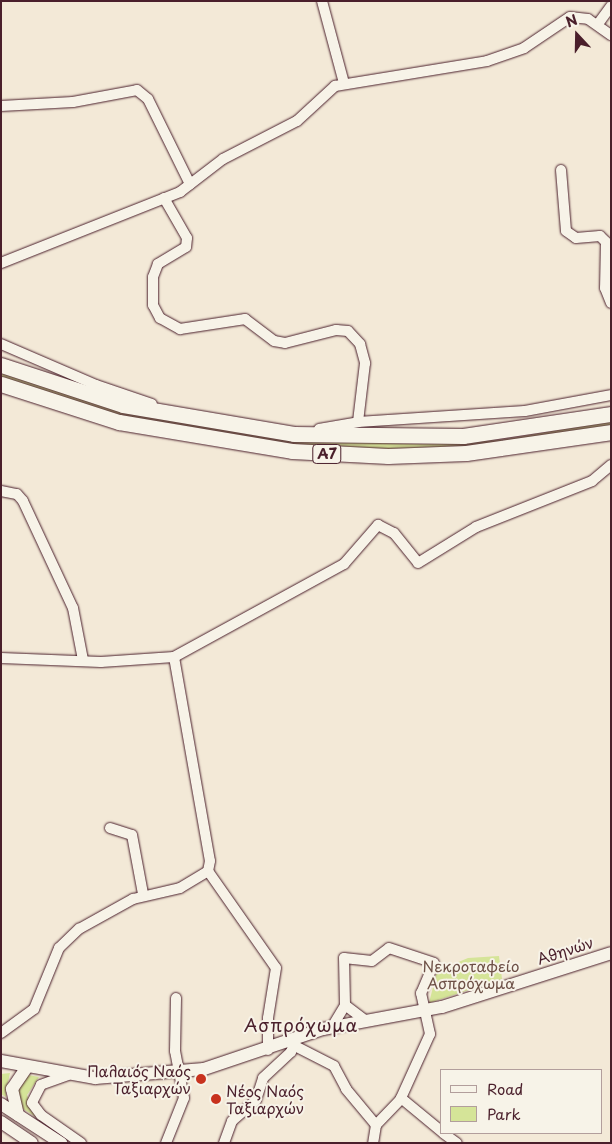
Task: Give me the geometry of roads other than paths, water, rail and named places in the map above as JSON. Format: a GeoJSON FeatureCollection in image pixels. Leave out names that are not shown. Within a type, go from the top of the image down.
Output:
{"type":"FeatureCollection","features":[{"type":"Feature","properties":{"kind":"highway","name":"Α7"},"geometry":{"type":"LineString","coordinates":[[1,365],[122,405],[294,434],[463,436],[611,414]]}},
{"type":"Feature","properties":{"kind":"highway","name":"Α7"},"geometry":{"type":"LineString","coordinates":[[1,384],[127,424],[292,451],[388,456],[466,453],[611,432]]}},
{"type":"Feature","properties":{"kind":"main road","name":"Αθηνών"},"geometry":{"type":"LineString","coordinates":[[2,1063],[68,1075],[110,1079],[178,1073],[296,1042],[332,1026],[425,1011],[611,953]]}},
{"type":"Feature","properties":{"kind":"main road"},"geometry":{"type":"LineString","coordinates":[[18,1115],[12,1089],[31,1068]]}},
{"type":"Feature","properties":{"kind":"main road"},"geometry":{"type":"LineString","coordinates":[[1,1104],[61,1143]]}},
{"type":"Feature","properties":{"kind":"main road"},"geometry":{"type":"LineString","coordinates":[[1,1122],[32,1143]]}},
{"type":"Feature","properties":{"kind":"street"},"geometry":{"type":"LineString","coordinates":[[322,1],[344,83]]}},
{"type":"Feature","properties":{"kind":"street"},"geometry":{"type":"LineString","coordinates":[[598,24],[611,6]]}},
{"type":"Feature","properties":{"kind":"street"},"geometry":{"type":"LineString","coordinates":[[1,263],[164,198],[190,184],[223,159],[297,121],[327,90],[344,83],[488,61],[524,48],[570,17],[598,24],[611,35]]}},
{"type":"Feature","properties":{"kind":"street"},"geometry":{"type":"LineString","coordinates":[[1,106],[74,102],[136,90],[148,99],[190,184]]}},
{"type":"Feature","properties":{"kind":"street"},"geometry":{"type":"LineString","coordinates":[[560,170],[566,232],[576,238],[600,236],[606,242],[604,288],[611,303]]}},
{"type":"Feature","properties":{"kind":"street"},"geometry":{"type":"LineString","coordinates":[[164,198],[187,238],[186,247],[158,264],[153,277],[153,305],[160,318],[180,329],[246,319],[274,341],[285,343],[336,330],[348,331],[360,344],[365,362],[358,422]]}},
{"type":"Feature","properties":{"kind":"street"},"geometry":{"type":"LineString","coordinates":[[1,344],[96,386],[152,404],[284,428],[321,429],[358,422],[492,415],[611,395]]}},
{"type":"Feature","properties":{"kind":"street"},"geometry":{"type":"LineString","coordinates":[[1,658],[83,660],[174,657],[344,564],[378,525],[394,533],[418,563],[476,527],[592,481],[611,465]]}},
{"type":"Feature","properties":{"kind":"street"},"geometry":{"type":"LineString","coordinates":[[1,491],[17,494],[24,501],[72,608],[83,660]]}},
{"type":"Feature","properties":{"kind":"street"},"geometry":{"type":"LineString","coordinates":[[174,657],[210,861],[208,871],[276,968],[268,1018],[268,1050]]}},
{"type":"Feature","properties":{"kind":"street"},"geometry":{"type":"LineString","coordinates":[[110,828],[132,835],[143,894]]}},
{"type":"Feature","properties":{"kind":"street"},"geometry":{"type":"LineString","coordinates":[[1,1033],[34,1009],[64,942],[143,894],[180,888],[208,871]]}},
{"type":"Feature","properties":{"kind":"street"},"geometry":{"type":"LineString","coordinates":[[332,1026],[345,1006],[344,958],[372,961],[389,948],[434,963],[421,993],[430,1034],[401,1098],[376,1125],[373,1143]]}},
{"type":"Feature","properties":{"kind":"street"},"geometry":{"type":"LineString","coordinates":[[166,1143],[184,1098],[178,1073],[176,998]]}},
{"type":"Feature","properties":{"kind":"street"},"geometry":{"type":"LineString","coordinates":[[345,1006],[366,1021]]}},
{"type":"Feature","properties":{"kind":"street"},"geometry":{"type":"LineString","coordinates":[[224,1143],[232,1122],[258,1097],[263,1078],[296,1042],[334,1066],[346,1089],[376,1125]]}},
{"type":"Feature","properties":{"kind":"street"},"geometry":{"type":"LineString","coordinates":[[68,1075],[41,1085],[32,1101],[41,1115],[81,1143]]}},
{"type":"Feature","properties":{"kind":"street"},"geometry":{"type":"LineString","coordinates":[[401,1098],[440,1130]]}},
{"type":"Feature","properties":{"kind":"street"},"geometry":{"type":"LineString","coordinates":[[445,1134],[457,1143]]}},
{"type":"Feature","properties":{"kind":"place","name":"Παλαιός Ναός Ταξιαρχών"},"geometry":{"type":"Point","coordinates":[201,1079]}},
{"type":"Feature","properties":{"kind":"place","name":"Νέος Ναός Ταξιαρχών"},"geometry":{"type":"Point","coordinates":[216,1099]}},
{"type":"Feature","properties":{"kind":"district","name":"Ασπρόχωμα"},"geometry":{"type":"Point","coordinates":[301,1025]}},
{"type":"Feature","properties":{"kind":"park label","name":"Νεκροταφείο Ασπρόχωμα"},"geometry":{"type":"Point","coordinates":[471,974]}}]}
